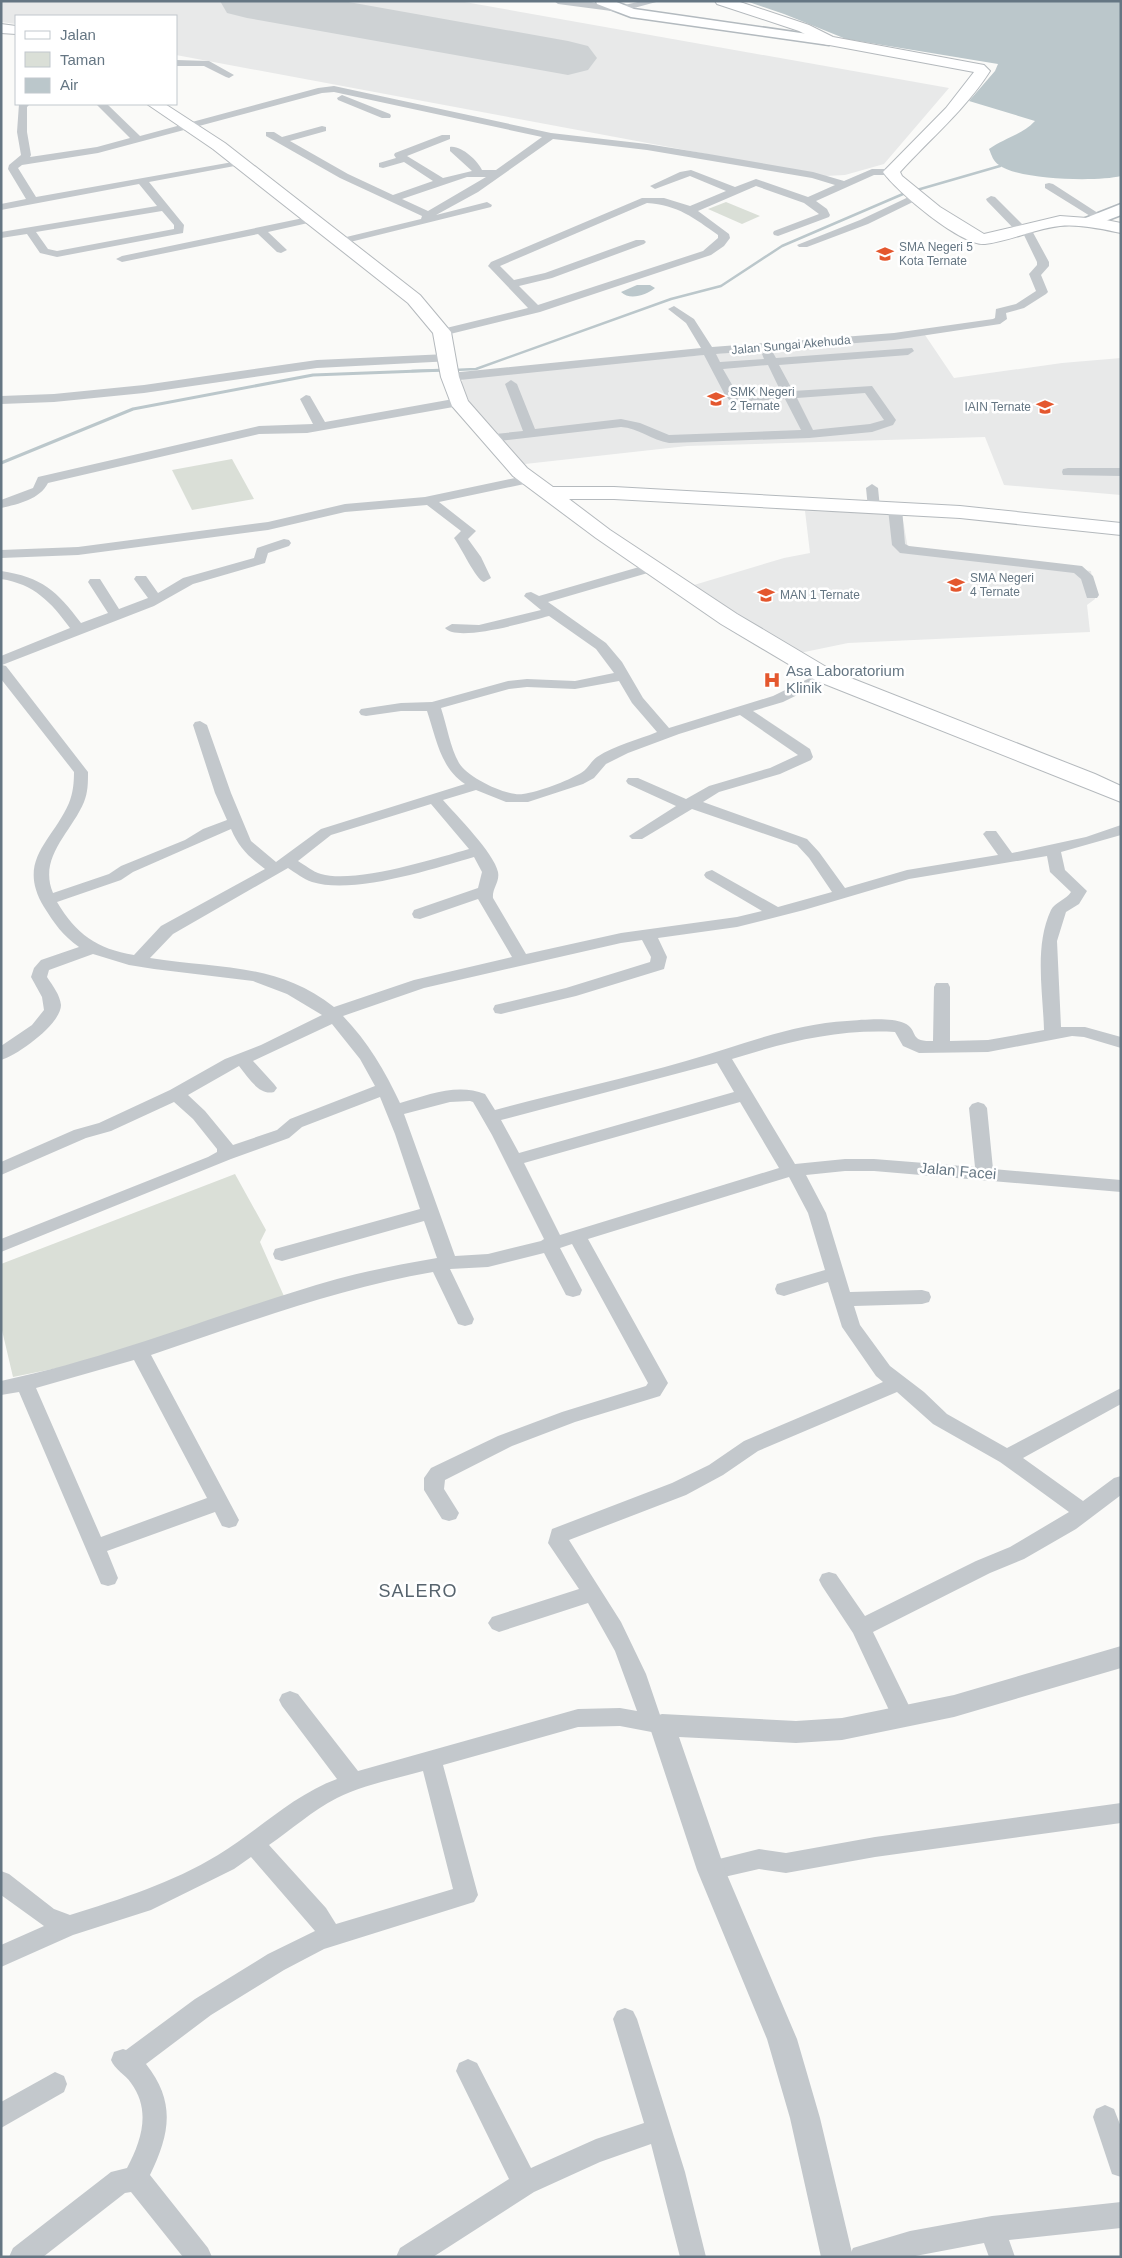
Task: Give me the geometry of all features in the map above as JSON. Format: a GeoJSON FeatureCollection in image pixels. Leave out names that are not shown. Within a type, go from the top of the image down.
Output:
{"type":"FeatureCollection","features":[{"type":"Feature","properties":{"kind":"highway"},"geometry":{"type":"LineString","coordinates":[[722,1],[804,28],[829,41],[974,65],[982,71],[954,108],[891,172],[912,192],[947,220],[976,238],[996,237],[1060,221],[1094,220],[1121,228]]}},
{"type":"Feature","properties":{"kind":"highway"},"geometry":{"type":"LineString","coordinates":[[1,28],[15,30]]}},
{"type":"Feature","properties":{"kind":"highway"},"geometry":{"type":"LineString","coordinates":[[157,105],[190,126],[240,162],[414,299],[442,332],[449,368],[459,402],[529,479],[603,534],[729,619],[826,676],[1088,779],[1121,795]]}},
{"type":"Feature","properties":{"kind":"highway"},"geometry":{"type":"LineString","coordinates":[[547,493],[873,498],[895,509],[960,512],[1121,529]]}},
{"type":"Feature","properties":{"kind":"main road"},"geometry":{"type":"LineString","coordinates":[[602,1],[618,8],[745,31],[829,41]]}},
{"type":"Feature","properties":{"kind":"main road"},"geometry":{"type":"LineString","coordinates":[[1094,220],[1121,209]]}},
{"type":"Feature","properties":{"kind":"street"},"geometry":{"type":"LineString","coordinates":[[558,1],[618,8],[656,1]]}},
{"type":"Feature","properties":{"kind":"street"},"geometry":{"type":"LineString","coordinates":[[178,63],[206,63],[229,75]]}},
{"type":"Feature","properties":{"kind":"street"},"geometry":{"type":"LineString","coordinates":[[33,201],[13,169],[15,165],[22,162],[98,150],[322,90],[344,90],[481,122],[551,136],[579,138],[700,155],[813,175],[844,184]]}},
{"type":"Feature","properties":{"kind":"street"},"geometry":{"type":"LineString","coordinates":[[322,90],[386,116]]}},
{"type":"Feature","properties":{"kind":"street"},"geometry":{"type":"LineString","coordinates":[[22,162],[26,155],[22,132],[23,105]]}},
{"type":"Feature","properties":{"kind":"street"},"geometry":{"type":"LineString","coordinates":[[102,105],[137,139]]}},
{"type":"Feature","properties":{"kind":"street"},"geometry":{"type":"LineString","coordinates":[[282,140],[322,129]]}},
{"type":"Feature","properties":{"kind":"street"},"geometry":{"type":"LineString","coordinates":[[270,134],[346,177],[393,198],[427,218]]}},
{"type":"Feature","properties":{"kind":"street"},"geometry":{"type":"LineString","coordinates":[[427,218],[474,190],[551,136]]}},
{"type":"Feature","properties":{"kind":"street"},"geometry":{"type":"LineString","coordinates":[[442,182],[400,155],[446,137]]}},
{"type":"Feature","properties":{"kind":"street"},"geometry":{"type":"LineString","coordinates":[[454,149],[475,166],[478,173]]}},
{"type":"Feature","properties":{"kind":"street"},"geometry":{"type":"LineString","coordinates":[[383,165],[404,159]]}},
{"type":"Feature","properties":{"kind":"street"},"geometry":{"type":"LineString","coordinates":[[1,207],[240,162]]}},
{"type":"Feature","properties":{"kind":"street"},"geometry":{"type":"LineString","coordinates":[[808,201],[875,171],[891,172]]}},
{"type":"Feature","properties":{"kind":"street"},"geometry":{"type":"LineString","coordinates":[[346,177],[360,172]]}},
{"type":"Feature","properties":{"kind":"street"},"geometry":{"type":"LineString","coordinates":[[393,198],[442,182],[478,173],[497,173]]}},
{"type":"Feature","properties":{"kind":"street"},"geometry":{"type":"LineString","coordinates":[[655,186],[691,173],[734,190]]}},
{"type":"Feature","properties":{"kind":"street"},"geometry":{"type":"LineString","coordinates":[[30,231],[44,251],[51,254],[179,231],[179,225],[142,181]]}},
{"type":"Feature","properties":{"kind":"street"},"geometry":{"type":"LineString","coordinates":[[690,210],[756,182],[808,201],[824,211],[825,215],[778,233]]}},
{"type":"Feature","properties":{"kind":"street"},"geometry":{"type":"LineString","coordinates":[[1049,186],[1094,220]]}},
{"type":"Feature","properties":{"kind":"street"},"geometry":{"type":"LineString","coordinates":[[803,245],[864,222],[912,192]]}},
{"type":"Feature","properties":{"kind":"street"},"geometry":{"type":"LineString","coordinates":[[442,332],[536,310],[686,261],[714,249],[724,238],[723,234],[690,210],[664,201],[651,199],[498,262],[494,266],[536,310]]}},
{"type":"Feature","properties":{"kind":"street"},"geometry":{"type":"LineString","coordinates":[[990,199],[1024,229]]}},
{"type":"Feature","properties":{"kind":"street"},"geometry":{"type":"LineString","coordinates":[[342,242],[427,218],[486,205]]}},
{"type":"Feature","properties":{"kind":"street"},"geometry":{"type":"LineString","coordinates":[[1,235],[163,208]]}},
{"type":"Feature","properties":{"kind":"street"},"geometry":{"type":"LineString","coordinates":[[122,259],[313,219]]}},
{"type":"Feature","properties":{"kind":"street","name":"Jalan Sungai Akehuda"},"geometry":{"type":"LineString","coordinates":[[449,368],[764,347],[915,334],[1001,320],[1000,311],[1020,306],[1042,292],[1035,274],[1043,266],[1043,262],[1024,229]]}},
{"type":"Feature","properties":{"kind":"street"},"geometry":{"type":"LineString","coordinates":[[260,230],[281,250]]}},
{"type":"Feature","properties":{"kind":"street"},"geometry":{"type":"LineString","coordinates":[[510,284],[548,276],[640,242]]}},
{"type":"Feature","properties":{"kind":"street"},"geometry":{"type":"LineString","coordinates":[[490,438],[621,423],[640,426],[654,435],[670,439],[809,434],[872,428],[883,425],[890,420],[868,389],[735,399],[715,366],[707,346],[691,322],[674,309]]}},
{"type":"Feature","properties":{"kind":"street"},"geometry":{"type":"LineString","coordinates":[[979,325],[990,334]]}},
{"type":"Feature","properties":{"kind":"street"},"geometry":{"type":"LineString","coordinates":[[764,347],[809,434]]}},
{"type":"Feature","properties":{"kind":"street"},"geometry":{"type":"LineString","coordinates":[[715,366],[908,351]]}},
{"type":"Feature","properties":{"kind":"street"},"geometry":{"type":"LineString","coordinates":[[1,400],[54,398],[144,388],[317,364],[449,368]]}},
{"type":"Feature","properties":{"kind":"street"},"geometry":{"type":"LineString","coordinates":[[510,384],[530,433]]}},
{"type":"Feature","properties":{"kind":"street"},"geometry":{"type":"LineString","coordinates":[[306,399],[321,427]]}},
{"type":"Feature","properties":{"kind":"street"},"geometry":{"type":"LineString","coordinates":[[1,504],[38,490],[43,480],[259,430],[307,429],[459,402]]}},
{"type":"Feature","properties":{"kind":"street"},"geometry":{"type":"LineString","coordinates":[[1068,472],[1121,472]]}},
{"type":"Feature","properties":{"kind":"street"},"geometry":{"type":"LineString","coordinates":[[1,554],[39,554],[104,549],[268,526],[345,508],[429,500],[529,479]]}},
{"type":"Feature","properties":{"kind":"street"},"geometry":{"type":"LineString","coordinates":[[429,500],[469,531],[461,537],[474,557],[484,578]]}},
{"type":"Feature","properties":{"kind":"street"},"geometry":{"type":"LineString","coordinates":[[895,509],[899,545],[905,550],[1077,569],[1084,572],[1090,580],[1092,595]]}},
{"type":"Feature","properties":{"kind":"street"},"geometry":{"type":"LineString","coordinates":[[1,662],[156,600],[188,581],[260,560],[262,551],[284,542]]}},
{"type":"Feature","properties":{"kind":"street"},"geometry":{"type":"LineString","coordinates":[[653,568],[533,599],[549,612],[602,646],[636,700],[667,734]]}},
{"type":"Feature","properties":{"kind":"street"},"geometry":{"type":"LineString","coordinates":[[1,575],[20,577],[48,592],[58,602],[78,630]]}},
{"type":"Feature","properties":{"kind":"street"},"geometry":{"type":"LineString","coordinates":[[141,579],[156,600]]}},
{"type":"Feature","properties":{"kind":"street"},"geometry":{"type":"LineString","coordinates":[[95,582],[117,616]]}},
{"type":"Feature","properties":{"kind":"street"},"geometry":{"type":"LineString","coordinates":[[452,628],[479,629],[549,612]]}},
{"type":"Feature","properties":{"kind":"street"},"geometry":{"type":"LineString","coordinates":[[1,668],[80,772],[81,793],[72,812],[49,846],[42,864],[42,882],[48,900],[70,934],[93,948],[121,958],[264,978],[295,992],[333,1015],[352,1035],[373,1067],[394,1111],[407,1143],[430,1213],[443,1264],[464,1319]]}},
{"type":"Feature","properties":{"kind":"street"},"geometry":{"type":"LineString","coordinates":[[366,712],[385,708],[433,706],[508,686],[527,683],[575,685],[622,676]]}},
{"type":"Feature","properties":{"kind":"street"},"geometry":{"type":"LineString","coordinates":[[433,706],[452,764],[461,775],[477,786],[514,800],[533,797],[578,781],[589,775],[596,765],[607,757],[667,734],[778,699],[826,676]]}},
{"type":"Feature","properties":{"kind":"street"},"geometry":{"type":"LineString","coordinates":[[637,836],[714,789],[775,771],[806,757],[805,752],[742,710]]}},
{"type":"Feature","properties":{"kind":"street"},"geometry":{"type":"LineString","coordinates":[[200,726],[234,823],[250,850],[283,866],[315,878],[336,882],[400,873],[477,852]]}},
{"type":"Feature","properties":{"kind":"street"},"geometry":{"type":"LineString","coordinates":[[633,780],[688,804],[802,842],[841,894]]}},
{"type":"Feature","properties":{"kind":"street"},"geometry":{"type":"LineString","coordinates":[[138,960],[160,936],[182,919],[283,866],[326,832],[477,786]]}},
{"type":"Feature","properties":{"kind":"street"},"geometry":{"type":"LineString","coordinates":[[434,798],[477,852],[490,872],[489,882],[484,891],[485,898],[522,960]]}},
{"type":"Feature","properties":{"kind":"street"},"geometry":{"type":"LineString","coordinates":[[48,900],[114,877],[127,869],[190,843],[208,832],[234,823]]}},
{"type":"Feature","properties":{"kind":"street"},"geometry":{"type":"LineString","coordinates":[[1,1169],[80,1134],[106,1128],[176,1094],[198,1080],[333,1015],[420,984],[612,940],[727,923],[798,908],[907,875],[1052,850],[1121,830]]}},
{"type":"Feature","properties":{"kind":"street"},"geometry":{"type":"LineString","coordinates":[[991,834],[1008,858]]}},
{"type":"Feature","properties":{"kind":"street"},"geometry":{"type":"LineString","coordinates":[[1052,850],[1058,872],[1079,891],[1073,901],[1059,910],[1049,941],[1053,1033]]}},
{"type":"Feature","properties":{"kind":"street"},"geometry":{"type":"LineString","coordinates":[[712,875],[775,912]]}},
{"type":"Feature","properties":{"kind":"street"},"geometry":{"type":"LineString","coordinates":[[420,914],[484,891]]}},
{"type":"Feature","properties":{"kind":"street"},"geometry":{"type":"LineString","coordinates":[[501,1009],[570,992],[658,964],[660,957],[648,935]]}},
{"type":"Feature","properties":{"kind":"street"},"geometry":{"type":"LineString","coordinates":[[1,1054],[34,1031],[47,1019],[52,1011],[51,998],[39,978],[42,968],[47,964],[93,948]]}},
{"type":"Feature","properties":{"kind":"street"},"geometry":{"type":"LineString","coordinates":[[941,1047],[942,987]]}},
{"type":"Feature","properties":{"kind":"street"},"geometry":{"type":"LineString","coordinates":[[491,1118],[686,1066],[798,1033],[852,1025],[899,1027],[913,1045],[941,1047],[988,1046],[1072,1031],[1084,1032],[1121,1043]]}},
{"type":"Feature","properties":{"kind":"street"},"geometry":{"type":"LineString","coordinates":[[721,1055],[793,1171],[817,1214],[851,1327],[883,1371],[897,1384],[917,1397],[940,1419],[1007,1457],[1082,1511]]}},
{"type":"Feature","properties":{"kind":"street"},"geometry":{"type":"LineString","coordinates":[[242,1059],[268,1088]]}},
{"type":"Feature","properties":{"kind":"street"},"geometry":{"type":"LineString","coordinates":[[1,1246],[225,1155],[283,1134],[296,1123],[384,1088]]}},
{"type":"Feature","properties":{"kind":"street"},"geometry":{"type":"LineString","coordinates":[[176,1094],[212,1130],[226,1148],[225,1155]]}},
{"type":"Feature","properties":{"kind":"street"},"geometry":{"type":"LineString","coordinates":[[394,1111],[461,1094],[468,1094],[479,1098],[515,1160],[573,1290]]}},
{"type":"Feature","properties":{"kind":"street"},"geometry":{"type":"LineString","coordinates":[[515,1160],[745,1095]]}},
{"type":"Feature","properties":{"kind":"street"},"geometry":{"type":"LineString","coordinates":[[978,1108],[985,1174]]}},
{"type":"Feature","properties":{"kind":"street","name":"Jalan Facei"},"geometry":{"type":"LineString","coordinates":[[1,1388],[25,1384],[140,1353],[323,1289],[443,1264],[469,1264],[490,1261],[793,1171],[845,1165],[874,1165],[1121,1186]]}},
{"type":"Feature","properties":{"kind":"street"},"geometry":{"type":"LineString","coordinates":[[282,1254],[430,1213]]}},
{"type":"Feature","properties":{"kind":"street"},"geometry":{"type":"LineString","coordinates":[[449,1513],[434,1490],[434,1478],[438,1474],[514,1438],[569,1417],[653,1391],[658,1383],[577,1236]]}},
{"type":"Feature","properties":{"kind":"street"},"geometry":{"type":"LineString","coordinates":[[784,1289],[836,1273]]}},
{"type":"Feature","properties":{"kind":"street"},"geometry":{"type":"LineString","coordinates":[[844,1299],[922,1297]]}},
{"type":"Feature","properties":{"kind":"street"},"geometry":{"type":"LineString","coordinates":[[140,1353],[229,1520]]}},
{"type":"Feature","properties":{"kind":"street"},"geometry":{"type":"LineString","coordinates":[[25,1384],[108,1578]]}},
{"type":"Feature","properties":{"kind":"street"},"geometry":{"type":"LineString","coordinates":[[837,2257],[805,2118],[782,2039],[711,1870],[657,1724],[623,1642],[558,1543],[559,1535],[679,1489],[716,1470],[751,1446],[897,1384]]}},
{"type":"Feature","properties":{"kind":"street"},"geometry":{"type":"LineString","coordinates":[[1007,1457],[1121,1395]]}},
{"type":"Feature","properties":{"kind":"street"},"geometry":{"type":"LineString","coordinates":[[861,1628],[983,1567],[1017,1553],[1069,1523],[1082,1511],[1121,1484]]}},
{"type":"Feature","properties":{"kind":"street"},"geometry":{"type":"LineString","coordinates":[[96,1547],[220,1502]]}},
{"type":"Feature","properties":{"kind":"street"},"geometry":{"type":"LineString","coordinates":[[829,1580],[861,1628],[903,1716]]}},
{"type":"Feature","properties":{"kind":"street"},"geometry":{"type":"LineString","coordinates":[[499,1623],[592,1593]]}},
{"type":"Feature","properties":{"kind":"street"},"geometry":{"type":"LineString","coordinates":[[1,1956],[69,1926],[143,1903],[226,1862],[304,1806],[330,1791],[353,1782],[578,1718],[620,1717],[657,1724],[796,1732],[842,1729],[963,1703],[1121,1657]]}},
{"type":"Feature","properties":{"kind":"street"},"geometry":{"type":"LineString","coordinates":[[290,1700],[353,1782]]}},
{"type":"Feature","properties":{"kind":"street"},"geometry":{"type":"LineString","coordinates":[[135,2179],[152,2147],[157,2111],[153,2097],[141,2076],[126,2061],[203,2007],[268,1967],[318,1940],[466,1895],[431,1760]]}},
{"type":"Feature","properties":{"kind":"street"},"geometry":{"type":"LineString","coordinates":[[711,1870],[759,1859],[786,1863],[875,1847],[1121,1813]]}},
{"type":"Feature","properties":{"kind":"street"},"geometry":{"type":"LineString","coordinates":[[253,1844],[318,1915],[331,1936]]}},
{"type":"Feature","properties":{"kind":"street"},"geometry":{"type":"LineString","coordinates":[[1,1882],[46,1916],[69,1926]]}},
{"type":"Feature","properties":{"kind":"street"},"geometry":{"type":"LineString","coordinates":[[625,2019],[672,2172],[693,2257]]}},
{"type":"Feature","properties":{"kind":"street"},"geometry":{"type":"LineString","coordinates":[[468,2071],[525,2183]]}},
{"type":"Feature","properties":{"kind":"street"},"geometry":{"type":"LineString","coordinates":[[1,2116],[55,2084]]}},
{"type":"Feature","properties":{"kind":"street"},"geometry":{"type":"LineString","coordinates":[[1105,2117],[1121,2165]]}},
{"type":"Feature","properties":{"kind":"street"},"geometry":{"type":"LineString","coordinates":[[409,2257],[450,2233],[525,2183],[596,2152],[658,2130]]}},
{"type":"Feature","properties":{"kind":"street"},"geometry":{"type":"LineString","coordinates":[[22,2257],[120,2181],[135,2179],[144,2186],[199,2257]]}},
{"type":"Feature","properties":{"kind":"street"},"geometry":{"type":"LineString","coordinates":[[862,2257],[910,2244],[992,2229],[1121,2215]]}},
{"type":"Feature","properties":{"kind":"street"},"geometry":{"type":"LineString","coordinates":[[992,2229],[1002,2257]]}},
{"type":"Feature","properties":{"kind":"shaded area"},"geometry":{"type":"Polygon","coordinates":[[[1,1],[459,1],[949,88],[884,164],[845,175],[825,176],[178,55],[178,15],[15,15],[15,24],[1,22],[1,1]]]}},
{"type":"Feature","properties":{"kind":"shaded area","name":"SMK Negeri 2 Ternate"},"geometry":{"type":"Polygon","coordinates":[[[925,335],[954,378],[1062,363],[1121,358],[1121,495],[1004,485],[985,437],[687,446],[516,465],[475,412],[461,385],[463,378],[468,376],[925,335]]]}},
{"type":"Feature","properties":{"kind":"shaded area","name":"SMA Negeri 4 Ternate"},"geometry":{"type":"Polygon","coordinates":[[[805,511],[902,514],[908,549],[1091,571],[1095,599],[1087,605],[1090,632],[848,643],[795,654],[694,585],[784,558],[810,553],[805,511]]]}},
{"type":"Feature","properties":{"kind":"green space"},"geometry":{"type":"Polygon","coordinates":[[[726,202],[760,216],[742,224],[708,209],[726,202]]]}},
{"type":"Feature","properties":{"kind":"green space"},"geometry":{"type":"Polygon","coordinates":[[[232,459],[254,499],[192,510],[172,470],[232,459]]]}},
{"type":"Feature","properties":{"kind":"green space"},"geometry":{"type":"Polygon","coordinates":[[[235,1174],[266,1230],[260,1242],[287,1303],[97,1360],[13,1377],[1,1326],[1,1264],[235,1174]]]}},
{"type":"Feature","properties":{"kind":"water"},"geometry":{"type":"Polygon","coordinates":[[[746,1],[1121,1],[1121,176],[1094,179],[1040,177],[1009,170],[997,163],[989,149],[1024,130],[1035,121],[969,101],[995,71],[998,64],[846,39],[746,1]]]}},
{"type":"Feature","properties":{"kind":"water"},"geometry":{"type":"Polygon","coordinates":[[[637,285],[650,285],[655,288],[647,293],[633,297],[621,292],[637,285]]]}},
{"type":"Feature","properties":{"kind":"waterway"},"geometry":{"type":"LineString","coordinates":[[454,370],[476,369],[671,299],[721,286],[782,246],[903,194],[1000,166]]}},
{"type":"Feature","properties":{"kind":"waterway"},"geometry":{"type":"LineString","coordinates":[[1,463],[133,409],[313,375],[446,370],[412,371]]}},
{"type":"Feature","properties":{"kind":"runway"},"geometry":{"type":"LineString","coordinates":[[247,1],[568,58]]}},
{"type":"Feature","properties":{"kind":"place","name":"SMA Negeri 5 Kota Ternate"},"geometry":{"type":"Point","coordinates":[885,254]}},
{"type":"Feature","properties":{"kind":"place","name":"SMK Negeri 2 Ternate"},"geometry":{"type":"Point","coordinates":[716,399]}},
{"type":"Feature","properties":{"kind":"place","name":"IAIN Ternate"},"geometry":{"type":"Point","coordinates":[1045,407]}},
{"type":"Feature","properties":{"kind":"place","name":"SMA Negeri 4 Ternate"},"geometry":{"type":"Point","coordinates":[956,585]}},
{"type":"Feature","properties":{"kind":"place","name":"MAN 1 Ternate"},"geometry":{"type":"Point","coordinates":[766,595]}},
{"type":"Feature","properties":{"kind":"place","name":"Asa Laboratorium Klinik"},"geometry":{"type":"Point","coordinates":[772,680]}},
{"type":"Feature","properties":{"kind":"district","name":"SALERO"},"geometry":{"type":"Point","coordinates":[418,1591]}}]}
